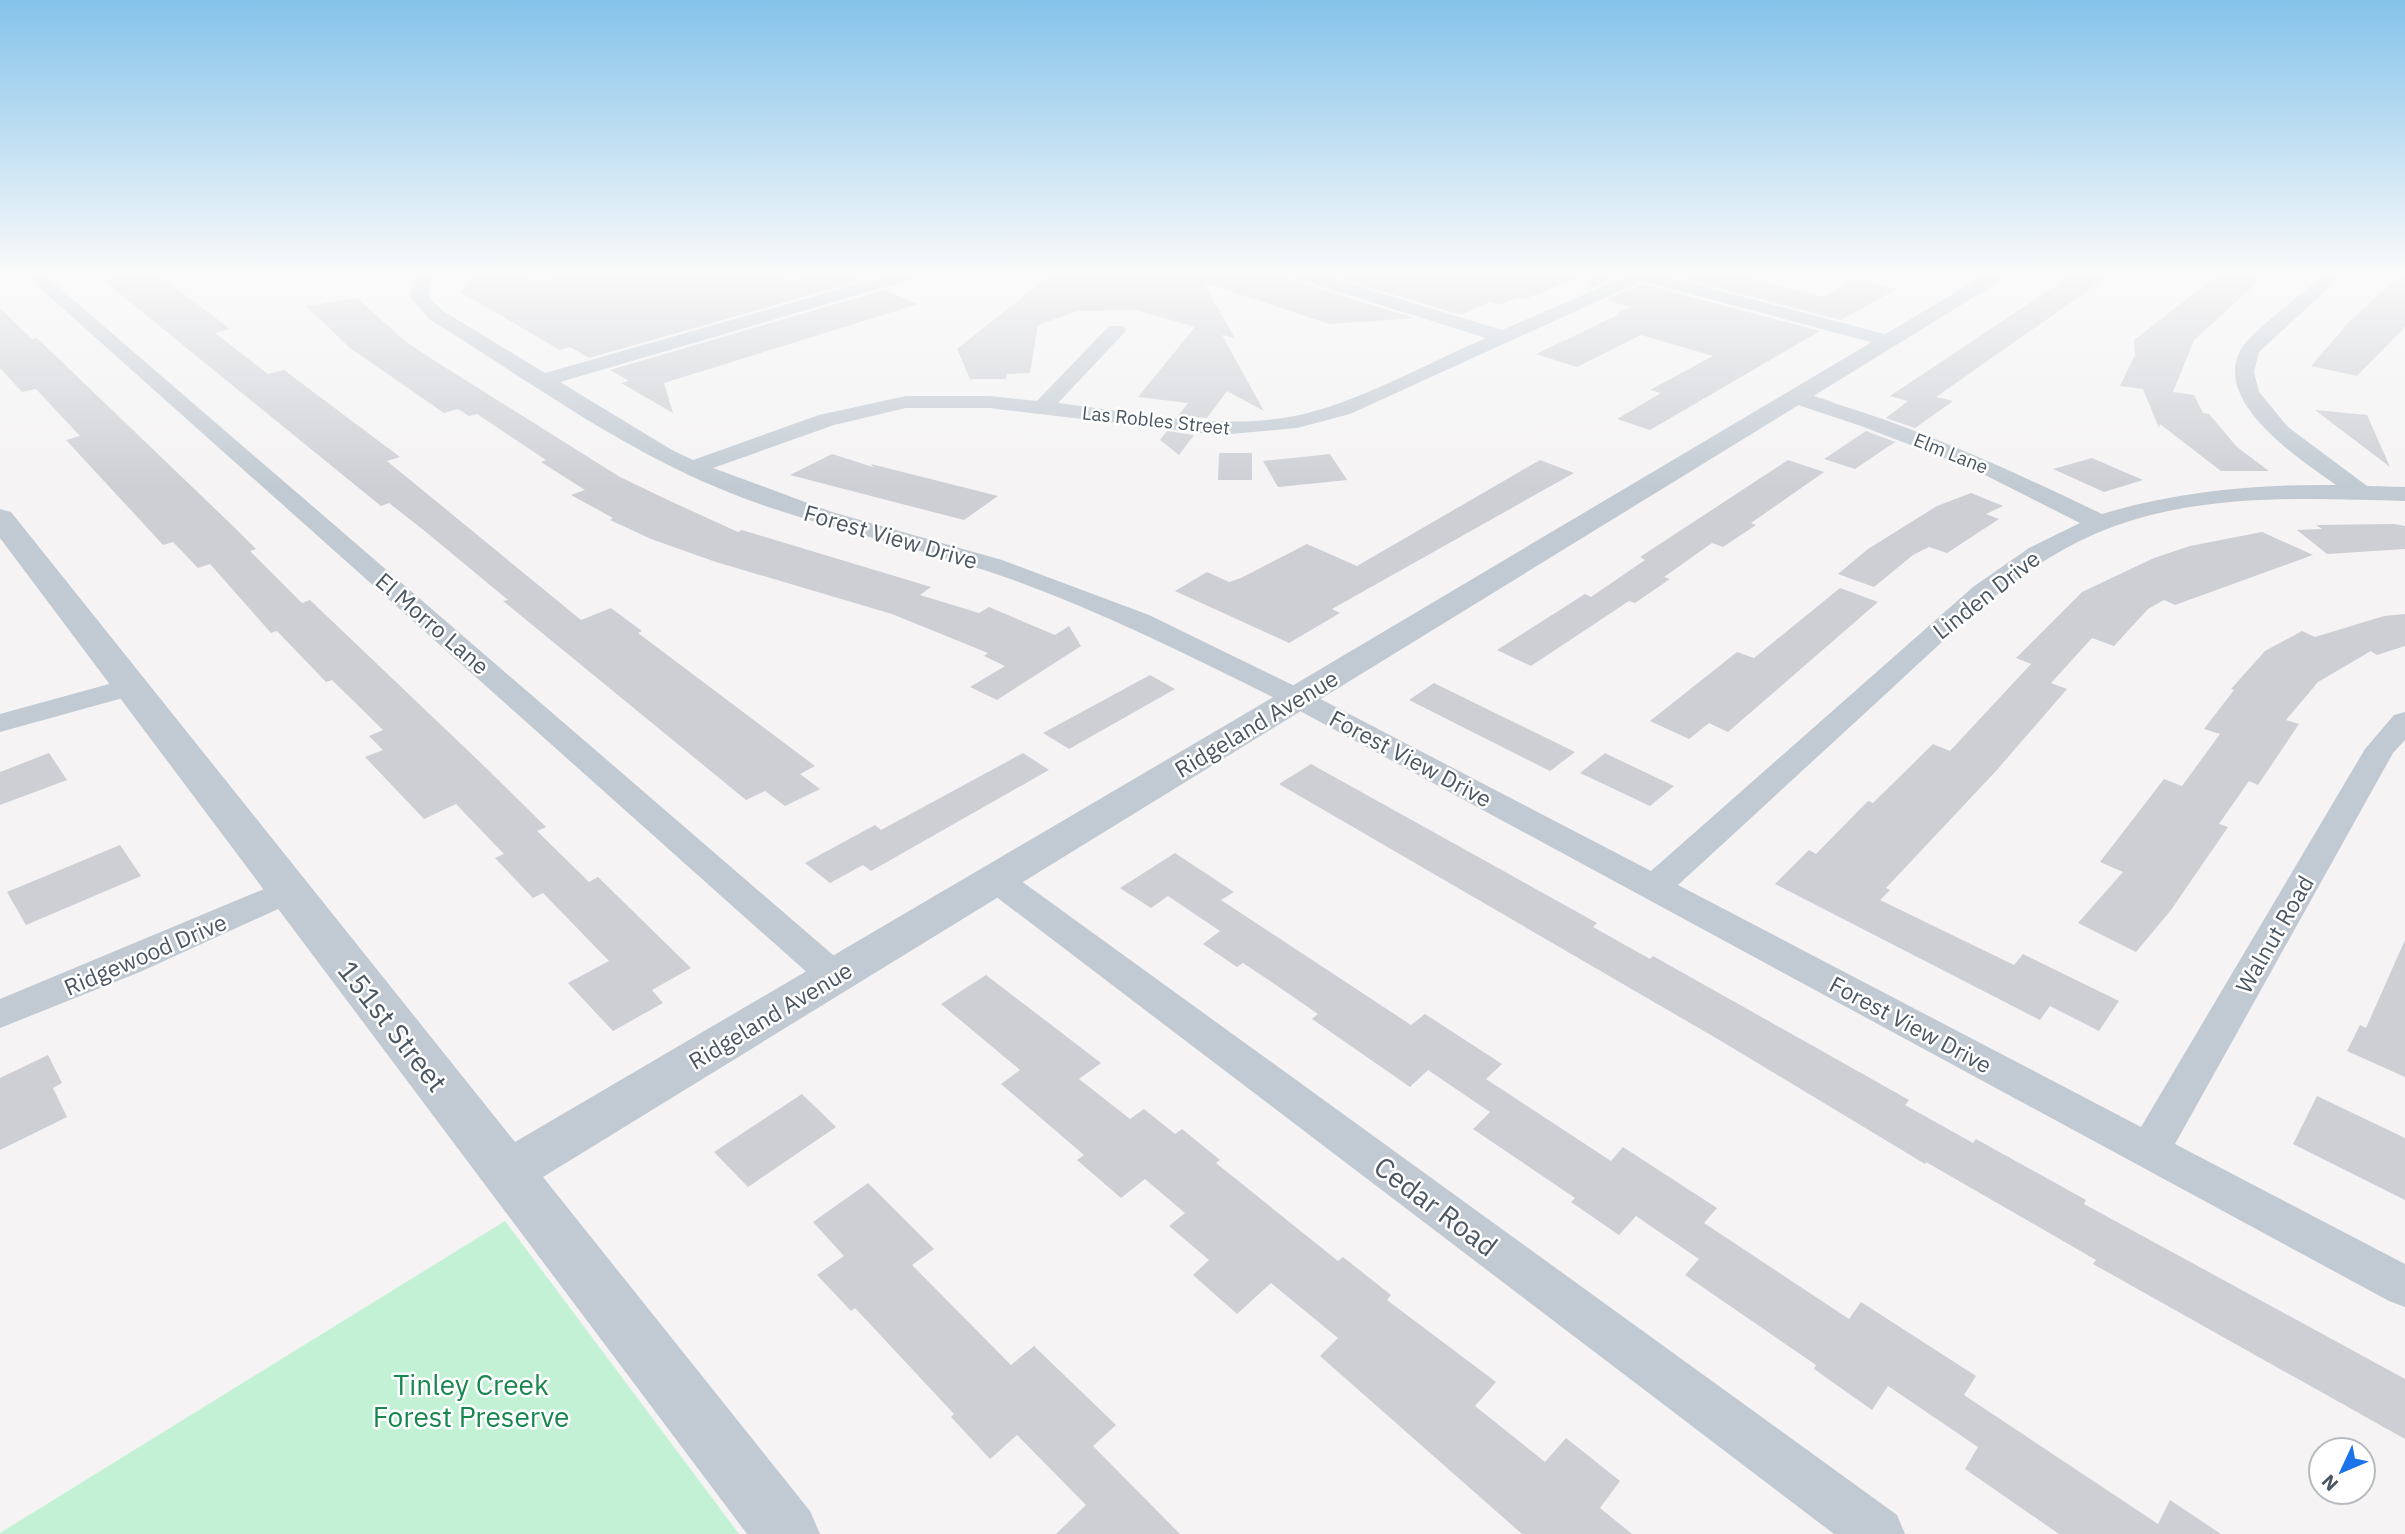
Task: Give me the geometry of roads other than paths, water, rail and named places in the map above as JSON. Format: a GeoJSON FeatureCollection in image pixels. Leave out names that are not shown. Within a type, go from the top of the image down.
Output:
{"type":"FeatureCollection","features":[{"type":"Feature","properties":{"kind":"street","name":"El Morro Lane"},"geometry":{"type":"LineString","coordinates":[[113,344],[834,976]]}},
{"type":"Feature","properties":{"kind":"street","name":"Forest View Drive"},"geometry":{"type":"LineString","coordinates":[[481,344],[664,455],[692,468],[765,498],[993,565],[1078,596],[1139,621],[1299,699],[2405,1287]]}},
{"type":"Feature","properties":{"kind":"street"},"geometry":{"type":"LineString","coordinates":[[541,381],[670,344]]}},
{"type":"Feature","properties":{"kind":"street"},"geometry":{"type":"LineString","coordinates":[[1042,408],[1103,344]]}},
{"type":"Feature","properties":{"kind":"street","name":"Las Robles Street"},"geometry":{"type":"LineString","coordinates":[[692,468],[828,420],[882,406],[964,400],[1219,428],[1276,426],[1342,409],[1489,344]]}},
{"type":"Feature","properties":{"kind":"street","name":"Ridgeland Avenue"},"geometry":{"type":"LineString","coordinates":[[507,1173],[994,878],[1299,699],[1885,344]]}},
{"type":"Feature","properties":{"kind":"street"},"geometry":{"type":"LineString","coordinates":[[2257,344],[2250,350],[2242,369],[2248,392],[2259,410],[2287,437],[2361,492]]}},
{"type":"Feature","properties":{"kind":"street","name":"Elm Lane"},"geometry":{"type":"LineString","coordinates":[[1796,398],[1869,421],[1969,459],[2100,523]]}},
{"type":"Feature","properties":{"kind":"street","name":"Linden Drive"},"geometry":{"type":"LineString","coordinates":[[1654,887],[1972,601],[2049,545],[2100,523],[2188,502],[2292,492],[2405,494]]}},
{"type":"Feature","properties":{"kind":"street","name":"151st Street"},"geometry":{"type":"LineString","coordinates":[[0,518],[787,1534]]}},
{"type":"Feature","properties":{"kind":"street"},"geometry":{"type":"LineString","coordinates":[[0,723],[131,687]]}},
{"type":"Feature","properties":{"kind":"street","name":"Walnut Road"},"geometry":{"type":"LineString","coordinates":[[2149,1151],[2380,749],[2405,721]]}},
{"type":"Feature","properties":{"kind":"street","name":"Cedar Road"},"geometry":{"type":"LineString","coordinates":[[994,878],[1878,1534]]}},
{"type":"Feature","properties":{"kind":"street","name":"Ridgewood Drive"},"geometry":{"type":"LineString","coordinates":[[0,1014],[127,963],[288,891]]}},
{"type":"Feature","properties":{"kind":"park label","name":"Tinley Creek Forest Preserve"},"geometry":{"type":"Point","coordinates":[471,1400]}}]}
